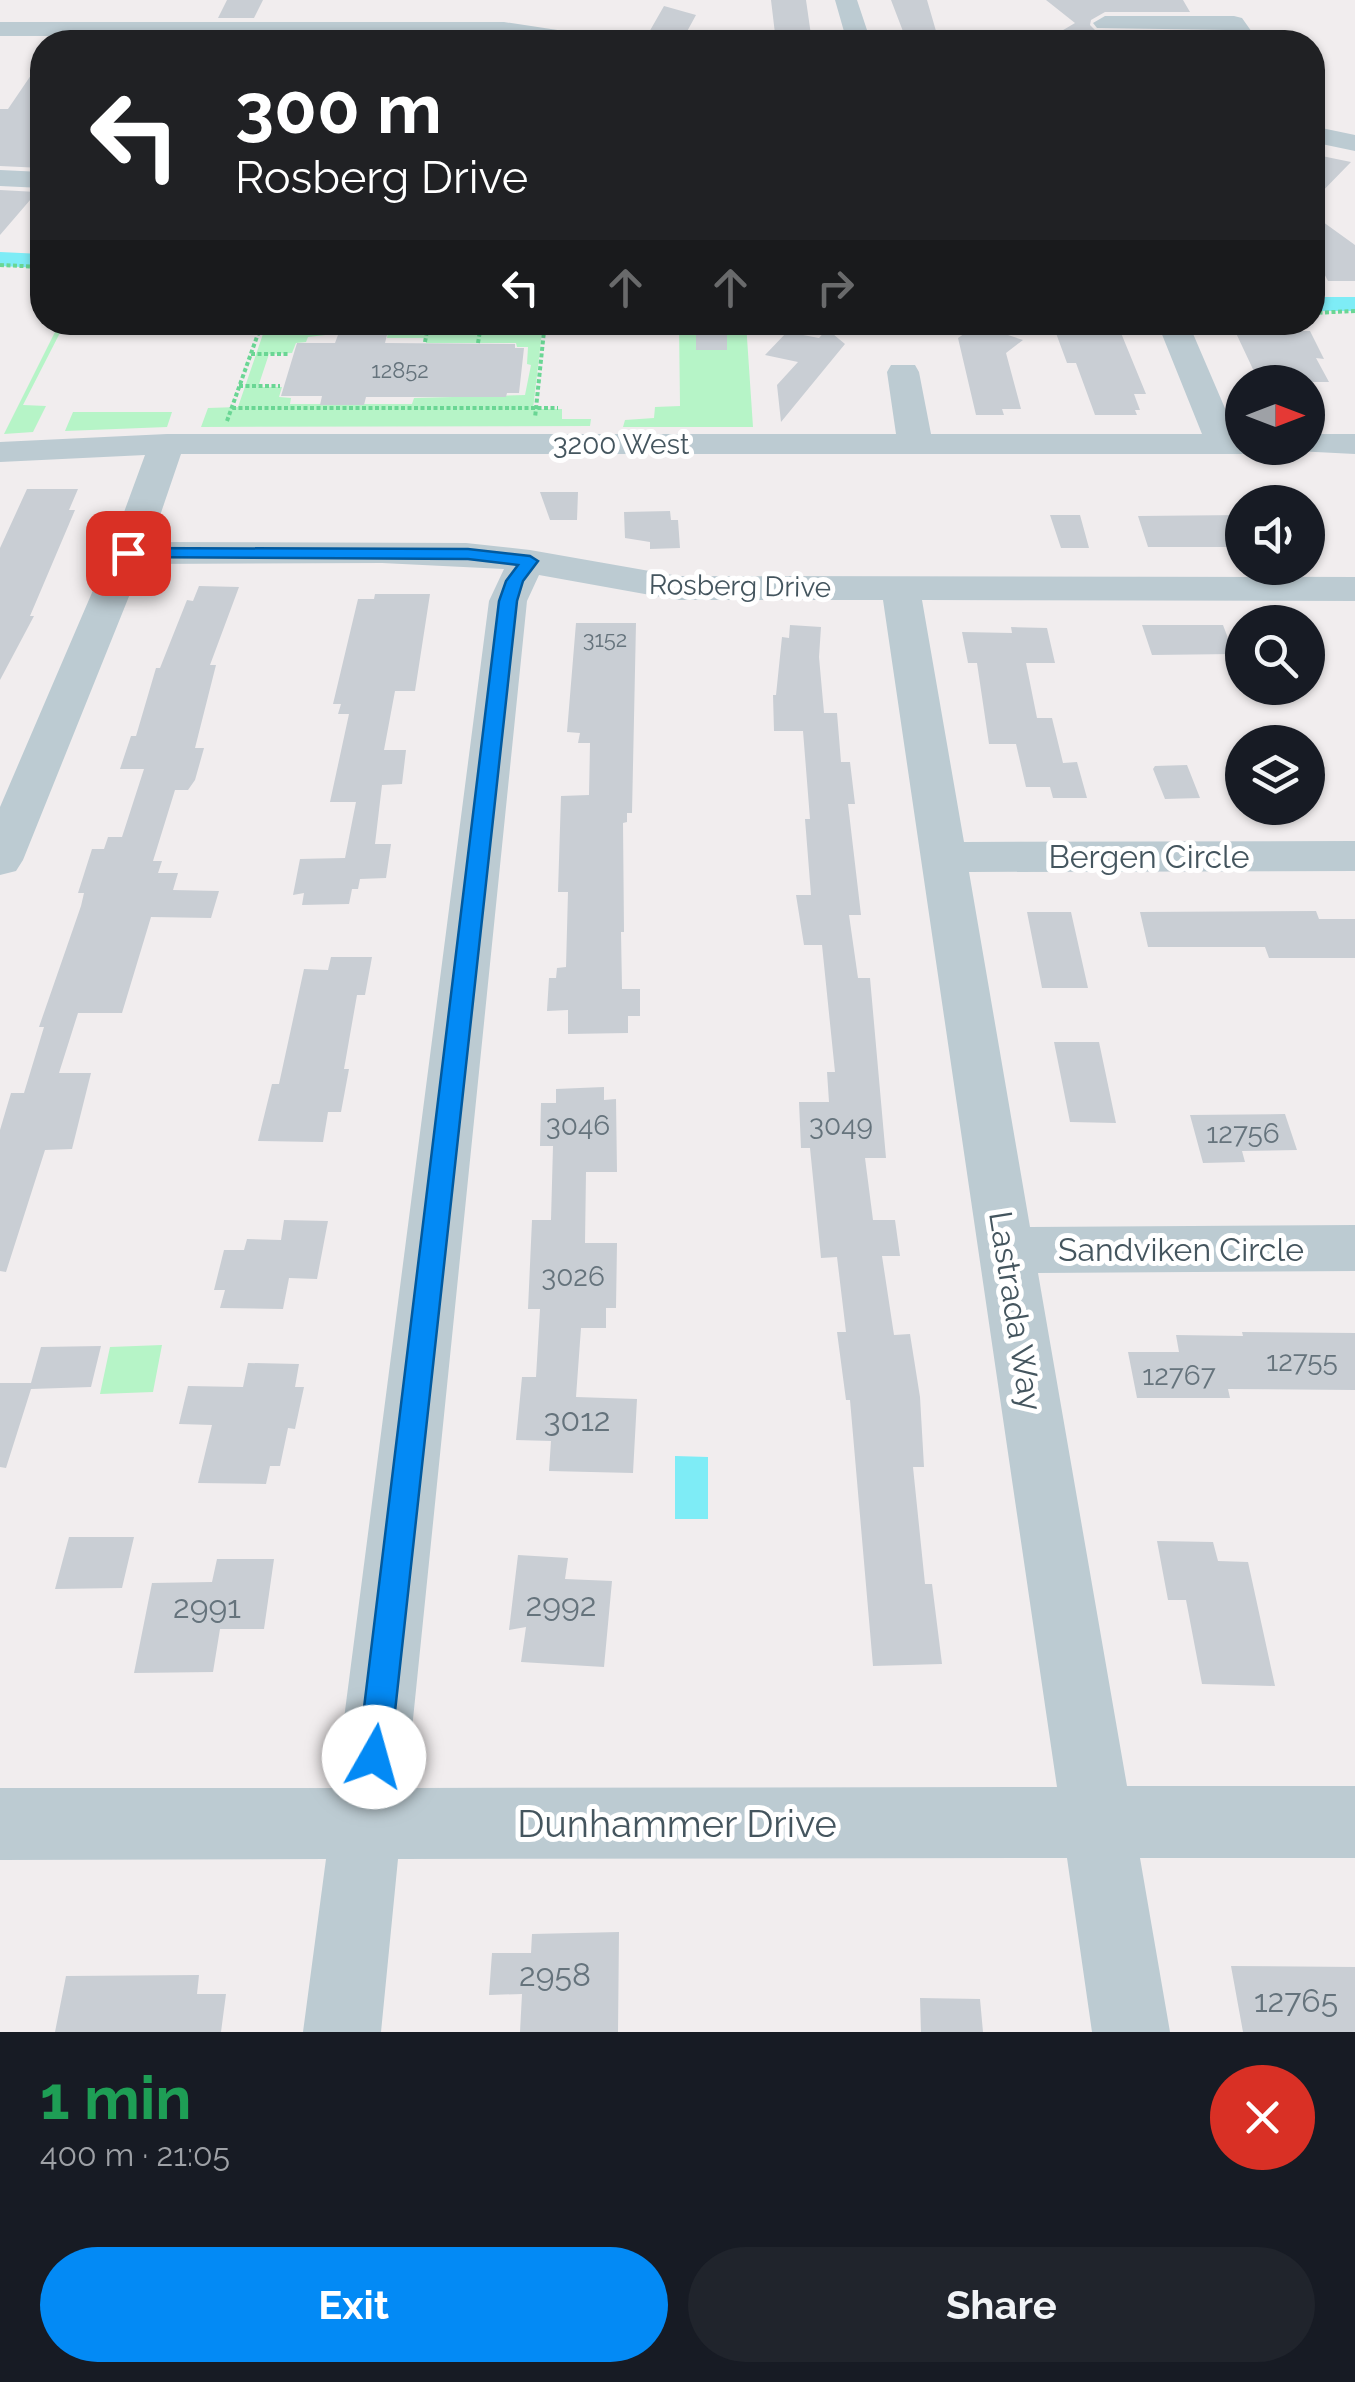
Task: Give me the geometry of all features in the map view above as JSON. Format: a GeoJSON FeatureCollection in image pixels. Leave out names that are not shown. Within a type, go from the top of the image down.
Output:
{"type":"FeatureCollection","features":[{"type":"Feature","properties":{"kind":"street"},"geometry":{"type":"LineString","coordinates":[[846,0],[853,30]]}},
{"type":"Feature","properties":{"kind":"street"},"geometry":{"type":"LineString","coordinates":[[1105,23],[1234,23],[1239,30]]}},
{"type":"Feature","properties":{"kind":"street"},"geometry":{"type":"LineString","coordinates":[[0,58],[11,29],[51,30]]}},
{"type":"Feature","properties":{"kind":"street"},"geometry":{"type":"LineString","coordinates":[[474,30],[513,30]]}},
{"type":"Feature","properties":{"kind":"street"},"geometry":{"type":"LineString","coordinates":[[1325,136],[1355,142]]}},
{"type":"Feature","properties":{"kind":"street"},"geometry":{"type":"LineString","coordinates":[[0,178],[30,179]]}},
{"type":"Feature","properties":{"kind":"street"},"geometry":{"type":"LineString","coordinates":[[1178,335],[1225,428]]}},
{"type":"Feature","properties":{"kind":"street"},"geometry":{"type":"LineString","coordinates":[[903,372],[915,443]]}},
{"type":"Feature","properties":{"kind":"street"},"geometry":{"type":"LineString","coordinates":[[0,860],[128,553],[167,444]]}},
{"type":"Feature","properties":{"kind":"street","name":"3200 West"},"geometry":{"type":"LineString","coordinates":[[0,452],[167,444],[1225,444]]}},
{"type":"Feature","properties":{"kind":"street"},"geometry":{"type":"LineString","coordinates":[[1325,444],[1355,444]]}},
{"type":"Feature","properties":{"kind":"street","name":"Rosberg Drive"},"geometry":{"type":"LineString","coordinates":[[128,553],[468,554],[530,561],[621,582],[678,588],[1355,589]]}},
{"type":"Feature","properties":{"kind":"street"},"geometry":{"type":"LineString","coordinates":[[342,2032],[508,601],[515,581],[530,561]]}},
{"type":"Feature","properties":{"kind":"street","name":"Lastrada Way"},"geometry":{"type":"LineString","coordinates":[[901,590],[1131,2032]]}},
{"type":"Feature","properties":{"kind":"street","name":"Bergen Circle"},"geometry":{"type":"LineString","coordinates":[[944,857],[1355,856]]}},
{"type":"Feature","properties":{"kind":"street","name":"Sandviken Circle"},"geometry":{"type":"LineString","coordinates":[[1006,1250],[1355,1248]]}},
{"type":"Feature","properties":{"kind":"street","name":"Dunhammer Drive"},"geometry":{"type":"LineString","coordinates":[[0,1824],[1355,1822]]}},
{"type":"Feature","properties":{"kind":"path"},"geometry":{"type":"LineString","coordinates":[[0,265],[30,266]]}},
{"type":"Feature","properties":{"kind":"path"},"geometry":{"type":"LineString","coordinates":[[1325,312],[1355,311]]}},
{"type":"Feature","properties":{"kind":"path"},"geometry":{"type":"LineString","coordinates":[[224,429],[257,335]]}},
{"type":"Feature","properties":{"kind":"path"},"geometry":{"type":"LineString","coordinates":[[425,342],[427,335]]}},
{"type":"Feature","properties":{"kind":"path"},"geometry":{"type":"LineString","coordinates":[[478,343],[479,335]]}},
{"type":"Feature","properties":{"kind":"path"},"geometry":{"type":"LineString","coordinates":[[534,429],[544,335]]}},
{"type":"Feature","properties":{"kind":"path"},"geometry":{"type":"LineString","coordinates":[[251,354],[290,354]]}},
{"type":"Feature","properties":{"kind":"path"},"geometry":{"type":"LineString","coordinates":[[240,386],[280,386]]}},
{"type":"Feature","properties":{"kind":"path"},"geometry":{"type":"LineString","coordinates":[[470,399],[470,408]]}},
{"type":"Feature","properties":{"kind":"path"},"geometry":{"type":"LineString","coordinates":[[232,408],[558,408]]}},
{"type":"Feature","properties":{"kind":"green space"},"geometry":{"type":"Polygon","coordinates":[[[54,335],[59,335],[23,405],[46,406],[33,432],[4,434],[54,335]]]}},
{"type":"Feature","properties":{"kind":"green space"},"geometry":{"type":"Polygon","coordinates":[[[263,335],[325,335],[296,343],[292,353],[269,354],[258,387],[282,387],[279,397],[291,398],[290,404],[412,404],[414,398],[525,395],[531,365],[527,364],[528,347],[517,347],[516,343],[426,343],[427,338],[387,338],[542,335],[533,409],[562,409],[562,419],[591,419],[590,426],[201,427],[208,408],[238,407],[263,335]]]}},
{"type":"Feature","properties":{"kind":"green space"},"geometry":{"type":"Polygon","coordinates":[[[679,335],[747,335],[753,427],[623,427],[625,420],[654,418],[655,407],[680,406],[679,335]]]}},
{"type":"Feature","properties":{"kind":"green space"},"geometry":{"type":"Polygon","coordinates":[[[73,412],[172,412],[167,427],[65,431],[73,412]]]}},
{"type":"Feature","properties":{"kind":"green space"},"geometry":{"type":"Polygon","coordinates":[[[162,1345],[153,1392],[100,1394],[110,1347],[162,1345]]]}},
{"type":"Feature","properties":{"kind":"water"},"geometry":{"type":"Polygon","coordinates":[[[675,1456],[708,1457],[708,1519],[675,1519],[675,1456]]]}},
{"type":"Feature","properties":{"kind":"building"},"geometry":{"type":"Polygon","coordinates":[[[227,0],[263,0],[254,18],[218,18],[227,0]]]}},
{"type":"Feature","properties":{"kind":"building"},"geometry":{"type":"Polygon","coordinates":[[[771,0],[806,0],[810,30],[775,30],[771,0]]]}},
{"type":"Feature","properties":{"kind":"building"},"geometry":{"type":"Polygon","coordinates":[[[891,0],[927,0],[936,30],[902,30],[891,0]]]}},
{"type":"Feature","properties":{"kind":"building"},"geometry":{"type":"Polygon","coordinates":[[[1046,0],[1183,0],[1190,12],[1105,12],[1091,20],[1095,30],[1063,30],[1075,23],[1046,0]]]}},
{"type":"Feature","properties":{"kind":"building"},"geometry":{"type":"Polygon","coordinates":[[[664,6],[696,15],[688,30],[650,30],[664,6]]]}},
{"type":"Feature","properties":{"kind":"building"},"geometry":{"type":"Polygon","coordinates":[[[30,77],[30,167],[0,166],[0,109],[8,109],[30,77]]]}},
{"type":"Feature","properties":{"kind":"building"},"geometry":{"type":"Polygon","coordinates":[[[1325,157],[1351,162],[1325,189],[1325,157]]]}},
{"type":"Feature","properties":{"kind":"building"},"geometry":{"type":"Polygon","coordinates":[[[0,190],[30,192],[30,200],[0,235],[0,190]]]}},
{"type":"Feature","properties":{"kind":"building"},"geometry":{"type":"Polygon","coordinates":[[[1325,223],[1355,245],[1355,281],[1328,281],[1325,223]]]}},
{"type":"Feature","properties":{"kind":"building"},"geometry":{"type":"Polygon","coordinates":[[[338,335],[387,335],[385,343],[515,344],[515,348],[524,348],[519,393],[507,393],[506,397],[366,397],[364,405],[320,405],[322,396],[281,396],[297,343],[335,343],[338,335]]]}},
{"type":"Feature","properties":{"kind":"building"},"geometry":{"type":"Polygon","coordinates":[[[696,335],[727,335],[727,350],[696,350],[696,335]]]}},
{"type":"Feature","properties":{"kind":"building"},"geometry":{"type":"Polygon","coordinates":[[[784,335],[834,335],[845,344],[781,422],[777,385],[798,362],[765,355],[784,335]]]}},
{"type":"Feature","properties":{"kind":"building"},"geometry":{"type":"Polygon","coordinates":[[[1008,335],[1023,340],[1006,353],[1021,409],[1002,409],[1004,415],[976,415],[958,338],[1008,335]]]}},
{"type":"Feature","properties":{"kind":"building"},"geometry":{"type":"Polygon","coordinates":[[[1057,335],[1122,335],[1146,394],[1134,394],[1140,410],[1135,410],[1137,415],[1095,415],[1076,363],[1067,363],[1057,335]]]}},
{"type":"Feature","properties":{"kind":"building"},"geometry":{"type":"Polygon","coordinates":[[[1237,335],[1312,335],[1324,359],[1316,358],[1320,365],[1251,365],[1237,335]]]}},
{"type":"Feature","properties":{"kind":"building"},"geometry":{"type":"Polygon","coordinates":[[[27,489],[78,489],[69,510],[75,510],[30,616],[34,616],[0,680],[0,548],[27,489]]]}},
{"type":"Feature","properties":{"kind":"building"},"geometry":{"type":"Polygon","coordinates":[[[540,492],[578,492],[577,520],[550,520],[540,492]]]}},
{"type":"Feature","properties":{"kind":"building"},"geometry":{"type":"Polygon","coordinates":[[[670,511],[671,520],[678,520],[680,548],[650,549],[650,542],[625,538],[624,512],[670,511]]]}},
{"type":"Feature","properties":{"kind":"building"},"geometry":{"type":"Polygon","coordinates":[[[1050,515],[1080,515],[1089,548],[1061,548],[1050,515]]]}},
{"type":"Feature","properties":{"kind":"building"},"geometry":{"type":"Polygon","coordinates":[[[1225,515],[1225,547],[1148,547],[1138,516],[1225,515]]]}},
{"type":"Feature","properties":{"kind":"building"},"geometry":{"type":"Polygon","coordinates":[[[199,586],[239,587],[210,665],[216,665],[195,748],[204,748],[195,780],[188,790],[175,790],[153,861],[162,861],[158,873],[178,873],[173,890],[219,891],[211,918],[151,917],[122,1013],[78,1013],[59,1073],[91,1073],[72,1149],[45,1150],[6,1272],[0,1271],[0,1130],[11,1093],[24,1093],[44,1027],[39,1027],[81,906],[84,893],[78,893],[92,849],[104,849],[108,837],[122,837],[144,769],[120,769],[131,736],[136,736],[156,668],[160,668],[187,600],[193,601],[199,586]]]}},
{"type":"Feature","properties":{"kind":"building"},"geometry":{"type":"Polygon","coordinates":[[[375,594],[430,594],[415,691],[395,691],[384,750],[406,750],[402,784],[382,785],[375,844],[391,844],[386,878],[360,879],[358,889],[352,889],[349,904],[302,905],[304,893],[293,895],[300,859],[345,858],[356,802],[330,802],[349,714],[338,714],[341,704],[333,704],[358,599],[374,599],[375,594]]]}},
{"type":"Feature","properties":{"kind":"building"},"geometry":{"type":"Polygon","coordinates":[[[576,623],[636,623],[632,813],[627,813],[627,822],[623,823],[621,932],[622,989],[640,989],[640,1016],[628,1016],[628,1033],[568,1034],[568,1010],[547,1011],[549,978],[556,978],[557,968],[566,967],[568,892],[558,892],[561,796],[589,795],[590,743],[578,743],[580,733],[567,732],[576,623]]]}},
{"type":"Feature","properties":{"kind":"building"},"geometry":{"type":"Polygon","coordinates":[[[790,625],[821,627],[819,657],[824,713],[837,713],[841,762],[850,762],[855,804],[848,804],[861,915],[849,915],[858,978],[870,978],[886,1158],[865,1158],[873,1220],[895,1220],[900,1256],[882,1256],[894,1335],[910,1334],[920,1397],[924,1467],[913,1467],[925,1584],[932,1584],[942,1664],[873,1666],[850,1400],[846,1400],[837,1332],[846,1332],[837,1257],[821,1258],[810,1148],[801,1148],[799,1102],[829,1102],[827,1072],[835,1072],[822,945],[804,945],[796,895],[811,895],[803,731],[774,731],[773,695],[782,637],[789,638],[790,625]]]}},
{"type":"Feature","properties":{"kind":"building"},"geometry":{"type":"Polygon","coordinates":[[[1142,625],[1223,625],[1225,654],[1152,655],[1142,625]]]}},
{"type":"Feature","properties":{"kind":"building"},"geometry":{"type":"Polygon","coordinates":[[[1011,627],[1047,628],[1055,663],[1026,663],[1037,718],[1052,718],[1063,763],[1077,762],[1087,798],[1053,798],[1050,787],[1026,787],[1016,744],[989,744],[977,663],[968,663],[962,632],[1012,633],[1011,627]]]}},
{"type":"Feature","properties":{"kind":"building"},"geometry":{"type":"Polygon","coordinates":[[[1187,765],[1200,798],[1165,799],[1153,769],[1187,765]]]}},
{"type":"Feature","properties":{"kind":"building"},"geometry":{"type":"Polygon","coordinates":[[[1316,911],[1319,919],[1355,919],[1355,958],[1269,958],[1265,947],[1148,947],[1140,912],[1316,911]]]}},
{"type":"Feature","properties":{"kind":"building"},"geometry":{"type":"Polygon","coordinates":[[[1027,912],[1071,912],[1088,988],[1042,988],[1027,912]]]}},
{"type":"Feature","properties":{"kind":"building"},"geometry":{"type":"Polygon","coordinates":[[[331,957],[372,957],[365,995],[357,995],[341,1112],[328,1112],[323,1142],[258,1141],[272,1084],[279,1084],[304,969],[328,970],[331,957]]]}},
{"type":"Feature","properties":{"kind":"building"},"geometry":{"type":"Polygon","coordinates":[[[1054,1042],[1099,1042],[1116,1123],[1070,1122],[1054,1042]]]}},
{"type":"Feature","properties":{"kind":"building"},"geometry":{"type":"Polygon","coordinates":[[[604,1087],[604,1100],[616,1099],[617,1172],[586,1172],[585,1243],[617,1243],[616,1308],[606,1308],[606,1328],[581,1328],[576,1397],[637,1399],[633,1473],[549,1471],[551,1441],[516,1440],[522,1377],[536,1377],[540,1309],[528,1309],[532,1220],[551,1220],[553,1146],[540,1146],[541,1103],[556,1103],[556,1089],[604,1087]]]}},
{"type":"Feature","properties":{"kind":"building"},"geometry":{"type":"Polygon","coordinates":[[[1285,1114],[1297,1150],[1242,1151],[1245,1162],[1203,1163],[1190,1115],[1285,1114]]]}},
{"type":"Feature","properties":{"kind":"building"},"geometry":{"type":"Polygon","coordinates":[[[284,1220],[328,1221],[317,1279],[289,1278],[283,1309],[220,1308],[225,1290],[214,1290],[224,1250],[244,1250],[247,1239],[281,1240],[284,1220]]]}},
{"type":"Feature","properties":{"kind":"building"},"geometry":{"type":"Polygon","coordinates":[[[1242,1332],[1355,1333],[1355,1390],[1228,1389],[1230,1398],[1137,1398],[1128,1352],[1179,1352],[1176,1335],[1243,1336],[1242,1332]]]}},
{"type":"Feature","properties":{"kind":"building"},"geometry":{"type":"Polygon","coordinates":[[[101,1346],[91,1387],[31,1389],[6,1468],[0,1467],[0,1383],[31,1383],[41,1347],[101,1346]]]}},
{"type":"Feature","properties":{"kind":"building"},"geometry":{"type":"Polygon","coordinates":[[[248,1363],[299,1364],[295,1387],[304,1387],[295,1429],[288,1428],[280,1466],[270,1466],[266,1484],[198,1483],[212,1425],[179,1424],[188,1386],[243,1387],[248,1363]]]}},
{"type":"Feature","properties":{"kind":"building"},"geometry":{"type":"Polygon","coordinates":[[[69,1537],[134,1537],[122,1588],[55,1589],[69,1537]]]}},
{"type":"Feature","properties":{"kind":"building"},"geometry":{"type":"Polygon","coordinates":[[[1157,1541],[1213,1542],[1218,1561],[1248,1562],[1275,1686],[1202,1684],[1186,1600],[1168,1600],[1157,1541]]]}},
{"type":"Feature","properties":{"kind":"building"},"geometry":{"type":"Polygon","coordinates":[[[518,1555],[568,1558],[565,1579],[612,1581],[604,1667],[521,1662],[526,1627],[509,1630],[518,1555]]]}},
{"type":"Feature","properties":{"kind":"building"},"geometry":{"type":"Polygon","coordinates":[[[217,1559],[274,1559],[264,1629],[220,1629],[213,1672],[134,1673],[152,1583],[212,1582],[217,1559]]]}},
{"type":"Feature","properties":{"kind":"building"},"geometry":{"type":"Polygon","coordinates":[[[619,1932],[618,2032],[520,2032],[522,1994],[489,1995],[492,1953],[531,1953],[532,1934],[619,1932]]]}},
{"type":"Feature","properties":{"kind":"building"},"geometry":{"type":"Polygon","coordinates":[[[1231,1966],[1355,1967],[1355,2032],[1243,2032],[1231,1966]]]}},
{"type":"Feature","properties":{"kind":"building"},"geometry":{"type":"Polygon","coordinates":[[[199,1975],[197,1994],[226,1994],[221,2032],[55,2032],[66,1976],[199,1975]]]}},
{"type":"Feature","properties":{"kind":"building"},"geometry":{"type":"Polygon","coordinates":[[[920,1998],[980,1999],[983,2032],[921,2032],[920,1998]]]}},
{"type":"Feature","properties":{"kind":"waterway"},"geometry":{"type":"LineString","coordinates":[[0,259],[30,260]]}},
{"type":"Feature","properties":{"kind":"waterway"},"geometry":{"type":"LineString","coordinates":[[1325,304],[1355,304]]}},
{"type":"Feature","properties":{"kind":"route"},"geometry":{"type":"LineString","coordinates":[[128,553],[468,554],[530,561],[515,581],[508,601],[374,1757]]}}]}
